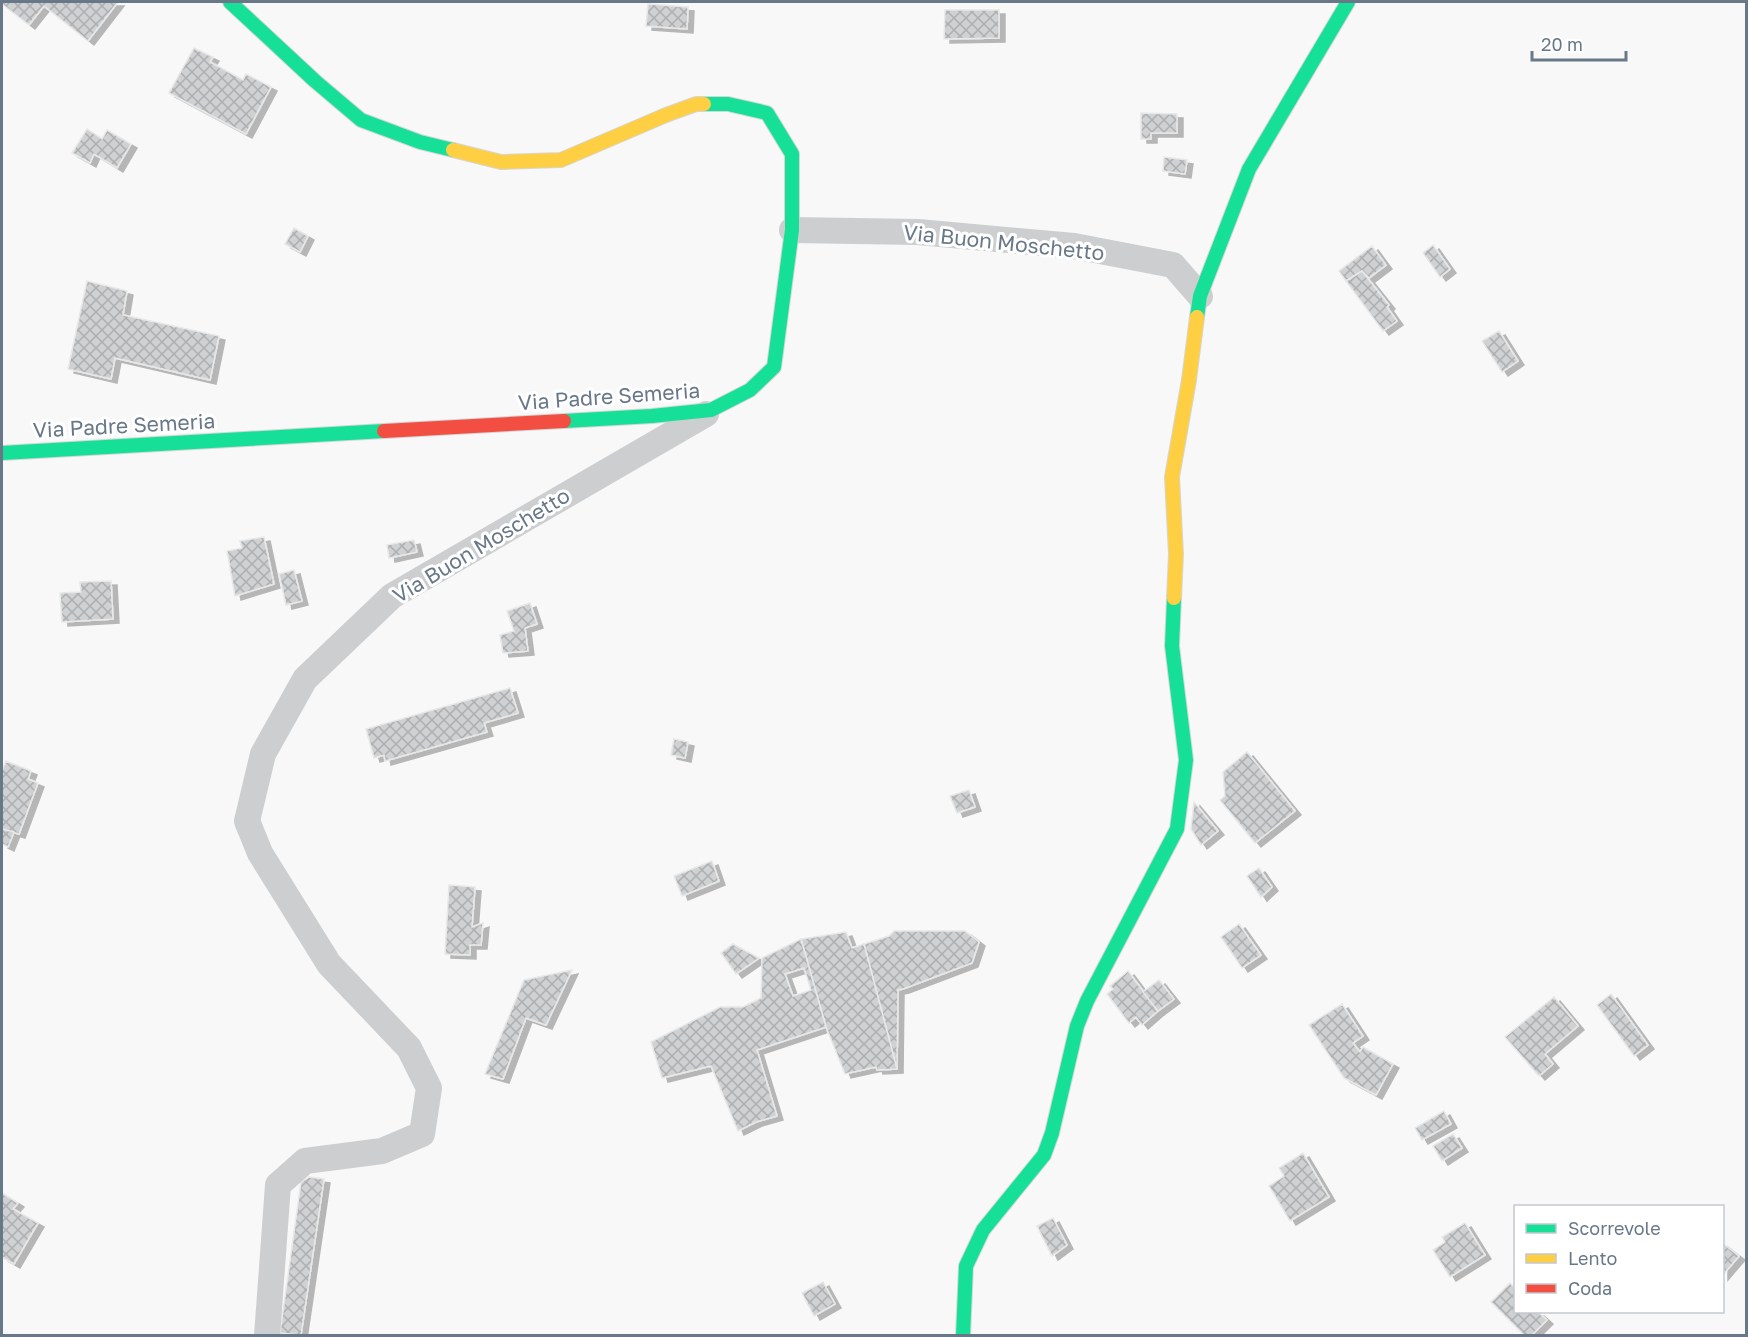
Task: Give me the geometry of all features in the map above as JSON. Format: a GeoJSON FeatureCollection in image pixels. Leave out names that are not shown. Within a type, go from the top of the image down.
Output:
{"type":"FeatureCollection","features":[{"type":"Feature","properties":{"kind":"main road","name":"Via Padre Semeria"},"geometry":{"type":"LineString","coordinates":[[2,453],[640,417],[711,410],[750,390],[774,367],[792,230],[792,154],[767,113],[728,104],[696,104],[561,160],[501,162],[420,142],[361,120],[315,81],[230,2]]}},
{"type":"Feature","properties":{"kind":"main road"},"geometry":{"type":"LineString","coordinates":[[963,1335],[966,1266],[983,1230],[1044,1155],[1052,1133],[1077,1026],[1087,1000],[1177,829],[1186,760],[1172,646],[1176,554],[1172,477],[1189,380],[1200,296],[1249,169],[1348,2]]}},
{"type":"Feature","properties":{"kind":"street","name":"Via Buon Moschetto"},"geometry":{"type":"LineString","coordinates":[[792,230],[918,231],[1074,246],[1173,265],[1200,296]]}},
{"type":"Feature","properties":{"kind":"street","name":"Via Buon Moschetto"},"geometry":{"type":"LineString","coordinates":[[267,1335],[278,1185],[305,1161],[382,1151],[422,1134],[429,1088],[409,1048],[329,964],[260,853],[247,821],[263,754],[304,679],[392,596],[711,410]]}},
{"type":"Feature","properties":{"kind":"building"},"geometry":{"type":"Polygon","coordinates":[[[2,2],[118,2],[88,41],[44,6],[29,25],[2,2]]]}},
{"type":"Feature","properties":{"kind":"building"},"geometry":{"type":"Polygon","coordinates":[[[648,4],[688,7],[687,29],[646,26],[648,4]]]}},
{"type":"Feature","properties":{"kind":"building"},"geometry":{"type":"Polygon","coordinates":[[[945,10],[999,10],[999,38],[944,39],[945,10]]]}},
{"type":"Feature","properties":{"kind":"building"},"geometry":{"type":"Polygon","coordinates":[[[194,48],[213,57],[210,62],[243,80],[246,74],[271,87],[246,134],[169,93],[194,48]]]}},
{"type":"Feature","properties":{"kind":"building"},"geometry":{"type":"Polygon","coordinates":[[[1141,113],[1177,114],[1177,133],[1151,133],[1151,139],[1141,139],[1141,113]]]}},
{"type":"Feature","properties":{"kind":"building"},"geometry":{"type":"Polygon","coordinates":[[[87,129],[102,139],[107,130],[131,144],[117,168],[94,154],[90,163],[72,153],[87,129]]]}},
{"type":"Feature","properties":{"kind":"building"},"geometry":{"type":"Polygon","coordinates":[[[1164,157],[1187,160],[1185,174],[1163,171],[1164,157]]]}},
{"type":"Feature","properties":{"kind":"building"},"geometry":{"type":"Polygon","coordinates":[[[294,228],[308,236],[300,252],[285,244],[294,228]]]}},
{"type":"Feature","properties":{"kind":"building"},"geometry":{"type":"Polygon","coordinates":[[[1433,245],[1450,269],[1440,277],[1423,253],[1433,245]]]}},
{"type":"Feature","properties":{"kind":"building"},"geometry":{"type":"Polygon","coordinates":[[[1372,246],[1386,265],[1369,278],[1362,271],[1346,281],[1339,271],[1372,246]]]}},
{"type":"Feature","properties":{"kind":"building"},"geometry":{"type":"Polygon","coordinates":[[[1362,271],[1389,305],[1387,307],[1397,321],[1383,331],[1346,281],[1362,271]]]}},
{"type":"Feature","properties":{"kind":"building"},"geometry":{"type":"Polygon","coordinates":[[[87,281],[127,291],[123,315],[219,336],[210,380],[115,358],[111,379],[68,369],[87,281]]]}},
{"type":"Feature","properties":{"kind":"building"},"geometry":{"type":"Polygon","coordinates":[[[1499,331],[1518,361],[1502,372],[1482,341],[1499,331]]]}},
{"type":"Feature","properties":{"kind":"building"},"geometry":{"type":"Polygon","coordinates":[[[264,537],[274,584],[235,596],[227,551],[242,548],[240,541],[264,537]]]}},
{"type":"Feature","properties":{"kind":"building"},"geometry":{"type":"Polygon","coordinates":[[[414,540],[417,552],[389,558],[387,545],[414,540]]]}},
{"type":"Feature","properties":{"kind":"building"},"geometry":{"type":"Polygon","coordinates":[[[294,570],[302,601],[286,605],[279,574],[294,570]]]}},
{"type":"Feature","properties":{"kind":"building"},"geometry":{"type":"Polygon","coordinates":[[[111,581],[113,619],[62,622],[60,593],[81,592],[80,582],[111,581]]]}},
{"type":"Feature","properties":{"kind":"building"},"geometry":{"type":"Polygon","coordinates":[[[530,603],[537,624],[525,628],[528,651],[503,653],[500,635],[514,631],[507,611],[530,603]]]}},
{"type":"Feature","properties":{"kind":"building"},"geometry":{"type":"Polygon","coordinates":[[[510,688],[518,713],[484,723],[487,732],[385,761],[384,755],[374,758],[366,729],[510,688]]]}},
{"type":"Feature","properties":{"kind":"building"},"geometry":{"type":"Polygon","coordinates":[[[674,739],[688,742],[685,758],[671,755],[674,739]]]}},
{"type":"Feature","properties":{"kind":"building"},"geometry":{"type":"Polygon","coordinates":[[[1247,752],[1295,811],[1255,843],[1220,800],[1225,796],[1223,772],[1247,752]]]}},
{"type":"Feature","properties":{"kind":"building"},"geometry":{"type":"Polygon","coordinates":[[[6,761],[31,771],[28,779],[38,783],[19,834],[2,829],[2,771],[6,761]]]}},
{"type":"Feature","properties":{"kind":"building"},"geometry":{"type":"Polygon","coordinates":[[[969,790],[975,807],[957,813],[950,796],[969,790]]]}},
{"type":"Feature","properties":{"kind":"building"},"geometry":{"type":"Polygon","coordinates":[[[1194,802],[1218,831],[1201,845],[1191,829],[1194,802]]]}},
{"type":"Feature","properties":{"kind":"building"},"geometry":{"type":"Polygon","coordinates":[[[2,829],[14,832],[8,847],[2,844],[2,829]]]}},
{"type":"Feature","properties":{"kind":"building"},"geometry":{"type":"Polygon","coordinates":[[[712,861],[719,881],[682,896],[674,876],[712,861]]]}},
{"type":"Feature","properties":{"kind":"building"},"geometry":{"type":"Polygon","coordinates":[[[1259,868],[1272,887],[1261,897],[1247,876],[1259,868]]]}},
{"type":"Feature","properties":{"kind":"building"},"geometry":{"type":"Polygon","coordinates":[[[449,885],[475,887],[472,927],[483,923],[481,945],[470,945],[470,955],[445,954],[449,885]]]}},
{"type":"Feature","properties":{"kind":"building"},"geometry":{"type":"Polygon","coordinates":[[[1239,924],[1261,955],[1242,968],[1221,937],[1239,924]]]}},
{"type":"Feature","properties":{"kind":"building"},"geometry":{"type":"Polygon","coordinates":[[[894,931],[965,931],[979,942],[972,963],[898,990],[897,1069],[864,944],[889,936],[894,931]]]}},
{"type":"Feature","properties":{"kind":"building"},"geometry":{"type":"Polygon","coordinates":[[[846,932],[852,948],[864,944],[897,1069],[877,1070],[876,1067],[845,1074],[826,1027],[801,939],[846,932]]]}},
{"type":"Feature","properties":{"kind":"building"},"geometry":{"type":"Polygon","coordinates":[[[801,939],[826,1027],[757,1050],[777,1116],[756,1122],[738,1131],[711,1066],[662,1078],[651,1042],[720,1007],[743,1007],[761,998],[762,958],[801,939]],[[804,968],[785,974],[793,996],[811,990],[804,968]]]}},
{"type":"Feature","properties":{"kind":"building"},"geometry":{"type":"Polygon","coordinates":[[[733,944],[759,958],[736,974],[721,953],[733,944]]]}},
{"type":"Feature","properties":{"kind":"building"},"geometry":{"type":"Polygon","coordinates":[[[572,970],[546,1025],[526,1018],[503,1079],[485,1074],[524,980],[572,970]]]}},
{"type":"Feature","properties":{"kind":"building"},"geometry":{"type":"Polygon","coordinates":[[[1128,971],[1158,1011],[1142,1025],[1136,1017],[1129,1023],[1107,994],[1113,989],[1110,986],[1128,971]]]}},
{"type":"Feature","properties":{"kind":"building"},"geometry":{"type":"Polygon","coordinates":[[[1159,980],[1174,999],[1158,1011],[1143,992],[1159,980]]]}},
{"type":"Feature","properties":{"kind":"building"},"geometry":{"type":"Polygon","coordinates":[[[1611,994],[1648,1045],[1634,1056],[1597,1005],[1611,994]]]}},
{"type":"Feature","properties":{"kind":"building"},"geometry":{"type":"Polygon","coordinates":[[[1554,997],[1578,1026],[1545,1054],[1553,1064],[1539,1076],[1505,1037],[1554,997]]]}},
{"type":"Feature","properties":{"kind":"building"},"geometry":{"type":"Polygon","coordinates":[[[1342,1004],[1363,1036],[1353,1043],[1360,1052],[1363,1047],[1393,1064],[1376,1095],[1344,1078],[1309,1025],[1342,1004]]]}},
{"type":"Feature","properties":{"kind":"building"},"geometry":{"type":"Polygon","coordinates":[[[1444,1111],[1451,1124],[1422,1140],[1415,1128],[1444,1111]]]}},
{"type":"Feature","properties":{"kind":"building"},"geometry":{"type":"Polygon","coordinates":[[[1453,1134],[1462,1148],[1442,1161],[1433,1146],[1453,1134]]]}},
{"type":"Feature","properties":{"kind":"building"},"geometry":{"type":"Polygon","coordinates":[[[1303,1153],[1329,1197],[1290,1221],[1269,1186],[1284,1176],[1279,1168],[1303,1153]]]}},
{"type":"Feature","properties":{"kind":"building"},"geometry":{"type":"Polygon","coordinates":[[[309,1177],[324,1179],[301,1335],[280,1333],[301,1182],[309,1177]]]}},
{"type":"Feature","properties":{"kind":"building"},"geometry":{"type":"Polygon","coordinates":[[[2,1193],[18,1203],[13,1209],[38,1223],[14,1264],[2,1257],[2,1193]]]}},
{"type":"Feature","properties":{"kind":"building"},"geometry":{"type":"Polygon","coordinates":[[[1053,1218],[1067,1245],[1052,1256],[1037,1226],[1053,1218]]]}},
{"type":"Feature","properties":{"kind":"building"},"geometry":{"type":"Polygon","coordinates":[[[1465,1223],[1485,1255],[1450,1277],[1433,1250],[1445,1242],[1442,1237],[1465,1223]]]}},
{"type":"Feature","properties":{"kind":"building"},"geometry":{"type":"Polygon","coordinates":[[[1724,1245],[1739,1256],[1724,1274],[1724,1245]]]}},
{"type":"Feature","properties":{"kind":"building"},"geometry":{"type":"Polygon","coordinates":[[[823,1282],[835,1304],[814,1316],[802,1293],[823,1282]]]}},
{"type":"Feature","properties":{"kind":"building"},"geometry":{"type":"Polygon","coordinates":[[[1510,1283],[1514,1287],[1514,1313],[1539,1313],[1547,1320],[1531,1336],[1525,1336],[1491,1302],[1510,1283]]]}},
{"type":"Feature","properties":{"kind":"traffic: fast"},"geometry":{"type":"LineString","coordinates":[[230,2],[315,81],[361,120],[420,142],[453,150]]}},
{"type":"Feature","properties":{"kind":"traffic: fast"},"geometry":{"type":"LineString","coordinates":[[1197,317],[1200,296],[1249,169],[1348,2]]}},
{"type":"Feature","properties":{"kind":"traffic: fast"},"geometry":{"type":"LineString","coordinates":[[564,421],[711,410],[750,390],[774,367],[792,230],[792,154],[767,113],[728,104],[704,104]]}},
{"type":"Feature","properties":{"kind":"traffic: fast"},"geometry":{"type":"LineString","coordinates":[[2,453],[384,431]]}},
{"type":"Feature","properties":{"kind":"traffic: fast"},"geometry":{"type":"LineString","coordinates":[[963,1336],[966,1266],[983,1230],[1044,1155],[1052,1133],[1077,1026],[1087,1001],[1177,829],[1186,760],[1172,646],[1174,598]]}},
{"type":"Feature","properties":{"kind":"traffic: slow"},"geometry":{"type":"LineString","coordinates":[[453,150],[501,162],[561,160],[666,115],[696,104],[704,104]]}},
{"type":"Feature","properties":{"kind":"traffic: slow"},"geometry":{"type":"LineString","coordinates":[[1174,598],[1176,554],[1172,477],[1189,380],[1197,317]]}},
{"type":"Feature","properties":{"kind":"traffic: jam"},"geometry":{"type":"LineString","coordinates":[[384,431],[564,421]]}}]}
